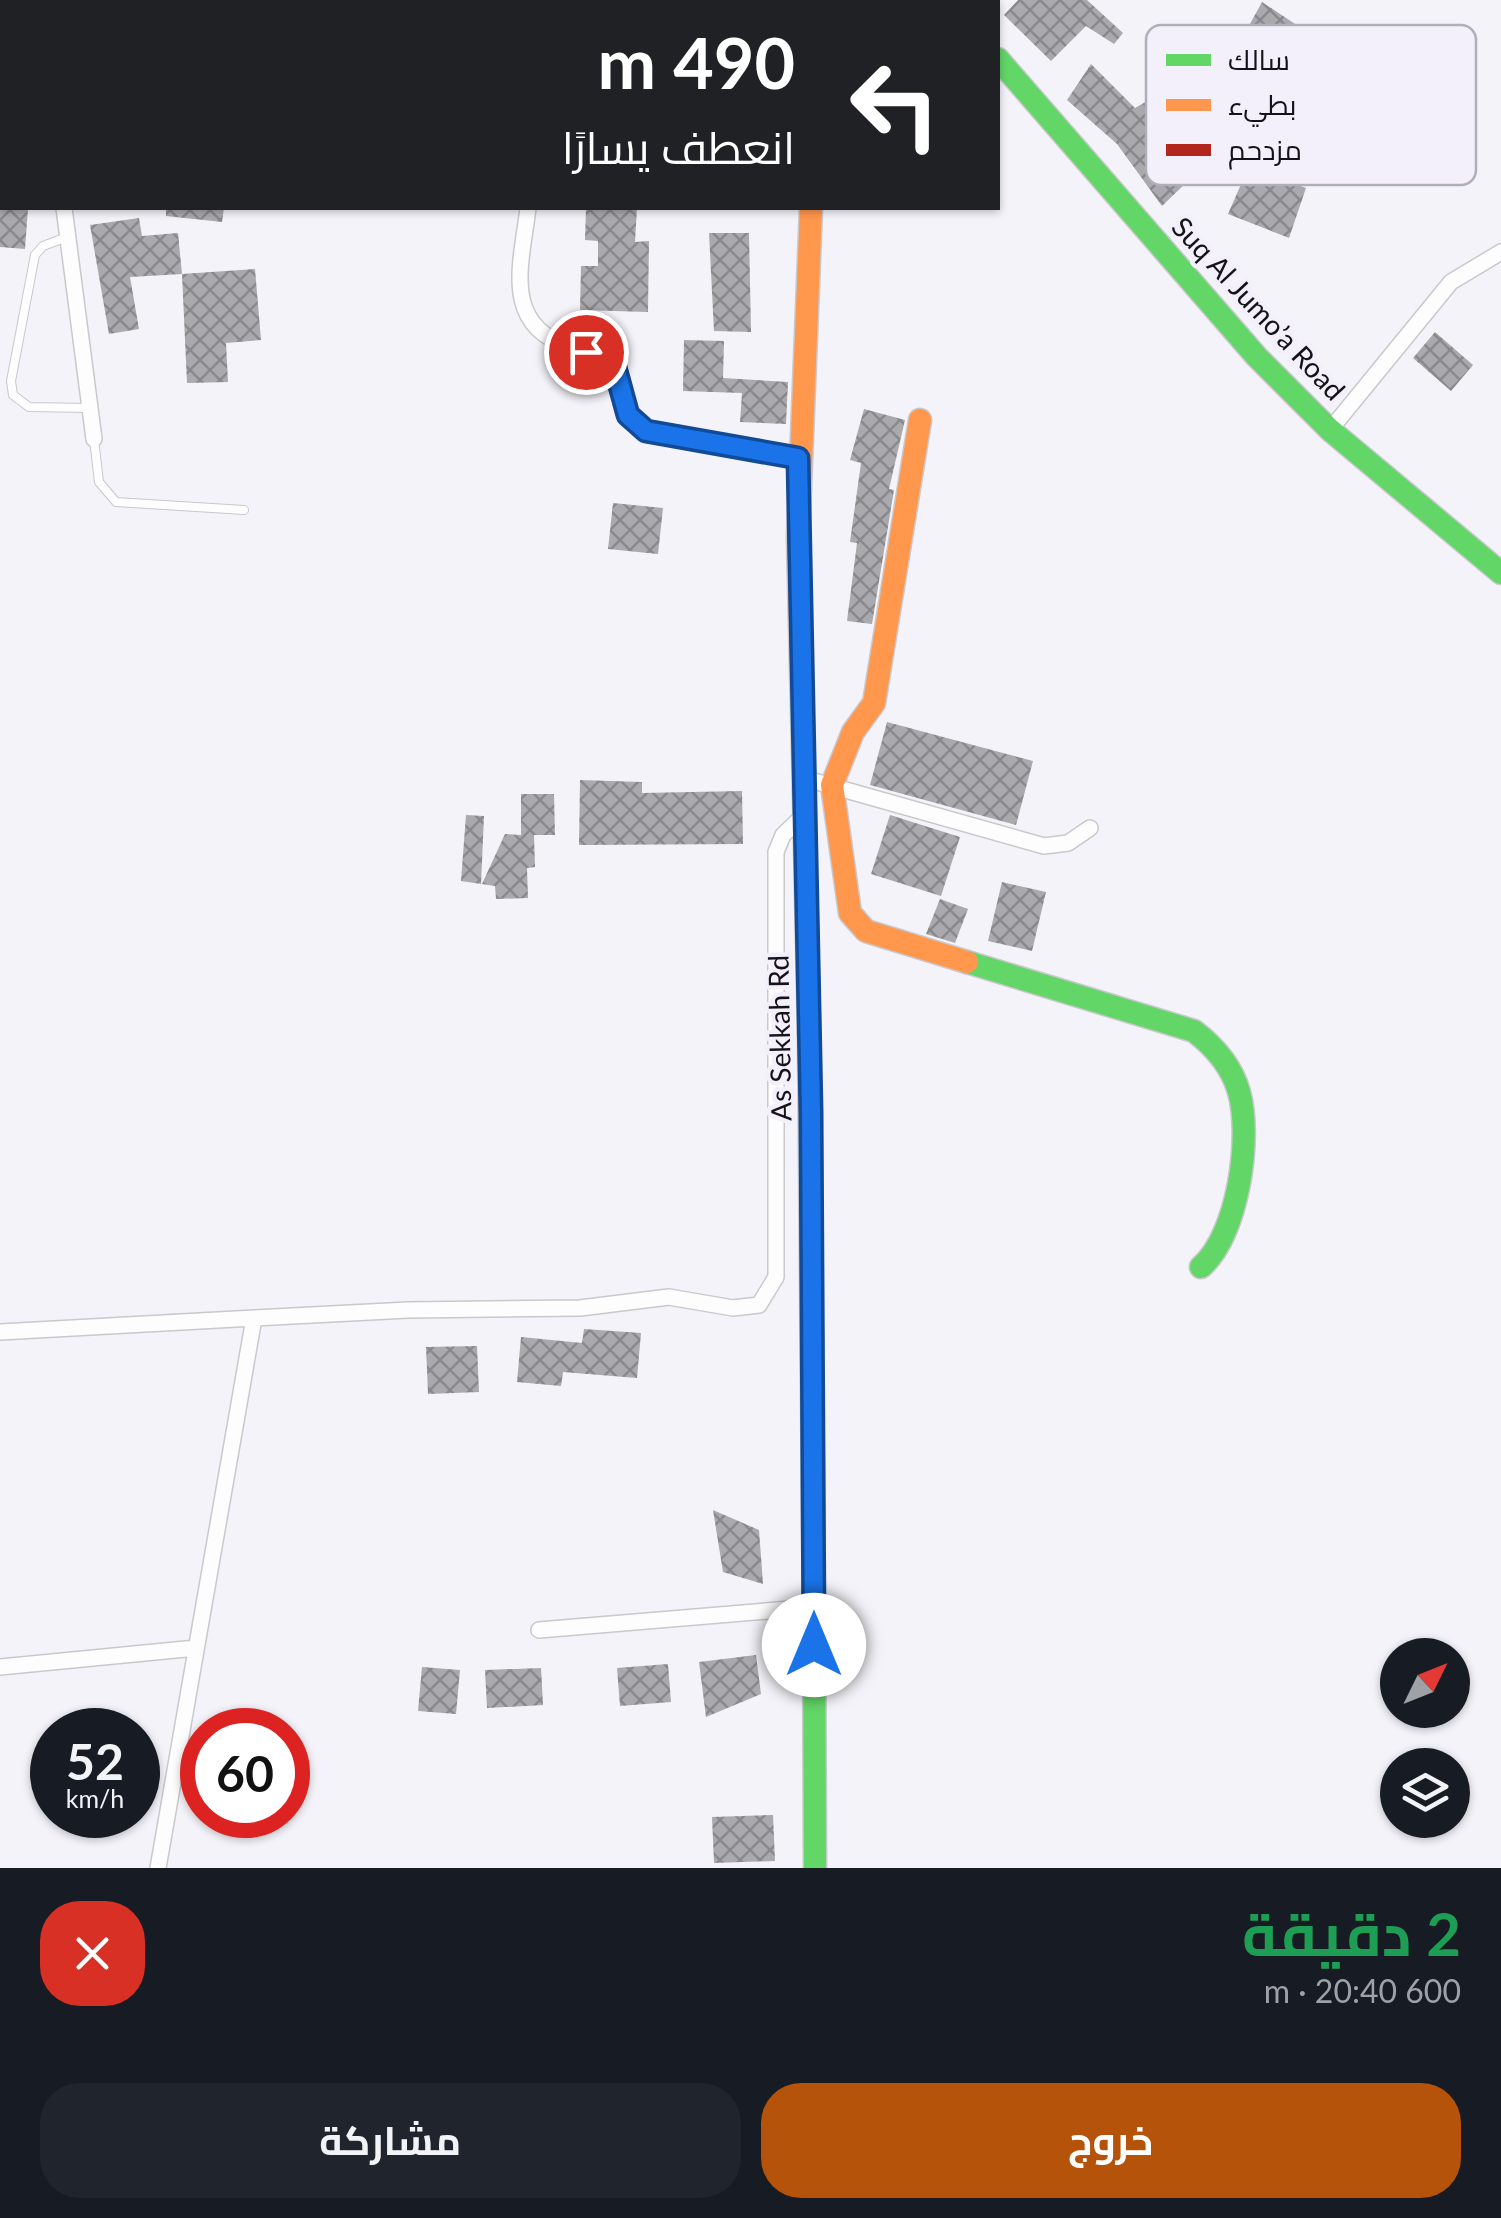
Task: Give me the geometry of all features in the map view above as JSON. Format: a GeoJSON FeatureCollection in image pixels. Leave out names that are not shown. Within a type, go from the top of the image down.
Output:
{"type":"FeatureCollection","features":[{"type":"Feature","properties":{"kind":"main road","name":"Suq Al Jumo’a Road"},"geometry":{"type":"LineString","coordinates":[[1000,61],[1257,357],[1330,430],[1501,573]]}},
{"type":"Feature","properties":{"kind":"main road","name":"As Sekkah Rd"},"geometry":{"type":"LineString","coordinates":[[810,210],[798,458],[816,1868]]}},
{"type":"Feature","properties":{"kind":"main road"},"geometry":{"type":"LineString","coordinates":[[920,420],[874,703],[853,732],[832,785],[850,914],[866,931],[1194,1030],[1215,1046],[1241,1096],[1240,1156],[1226,1235],[1219,1250],[1201,1268]]}},
{"type":"Feature","properties":{"kind":"street"},"geometry":{"type":"LineString","coordinates":[[64,210],[94,438]]}},
{"type":"Feature","properties":{"kind":"street"},"geometry":{"type":"LineString","coordinates":[[528,210],[518,256],[524,304],[536,327],[553,342],[614,364],[634,422],[646,431],[798,458]]}},
{"type":"Feature","properties":{"kind":"street"},"geometry":{"type":"LineString","coordinates":[[1330,430],[1451,282],[1501,252]]}},
{"type":"Feature","properties":{"kind":"street"},"geometry":{"type":"LineString","coordinates":[[802,778],[1044,846],[1068,843],[1090,828]]}},
{"type":"Feature","properties":{"kind":"street"},"geometry":{"type":"LineString","coordinates":[[0,1332],[390,1310],[580,1308],[669,1297],[733,1308],[760,1305],[772,1291],[776,1277],[776,852],[782,835],[804,815]]}},
{"type":"Feature","properties":{"kind":"street"},"geometry":{"type":"LineString","coordinates":[[158,1868],[254,1318]]}},
{"type":"Feature","properties":{"kind":"street"},"geometry":{"type":"LineString","coordinates":[[539,1630],[814,1608]]}},
{"type":"Feature","properties":{"kind":"street"},"geometry":{"type":"LineString","coordinates":[[0,1667],[196,1648]]}},
{"type":"Feature","properties":{"kind":"lane"},"geometry":{"type":"LineString","coordinates":[[67,236],[43,246],[35,255],[11,380],[13,395],[29,407],[90,408]]}},
{"type":"Feature","properties":{"kind":"lane"},"geometry":{"type":"LineString","coordinates":[[94,438],[100,482],[116,502],[244,510]]}},
{"type":"Feature","properties":{"kind":"building"},"geometry":{"type":"Polygon","coordinates":[[[1018,0],[1087,0],[1123,33],[1114,44],[1086,26],[1051,61],[1004,15],[1018,0]]]}},
{"type":"Feature","properties":{"kind":"building"},"geometry":{"type":"Polygon","coordinates":[[[1262,2],[1296,25],[1249,25],[1262,2]]]}},
{"type":"Feature","properties":{"kind":"building"},"geometry":{"type":"Polygon","coordinates":[[[1091,64],[1135,108],[1146,102],[1146,184],[1117,144],[1067,100],[1091,64]]]}},
{"type":"Feature","properties":{"kind":"building"},"geometry":{"type":"Polygon","coordinates":[[[1147,185],[1184,185],[1162,206],[1147,185]]]}},
{"type":"Feature","properties":{"kind":"building"},"geometry":{"type":"Polygon","coordinates":[[[1241,185],[1306,188],[1289,238],[1228,214],[1241,185]]]}},
{"type":"Feature","properties":{"kind":"building"},"geometry":{"type":"Polygon","coordinates":[[[0,210],[28,210],[25,249],[0,247],[0,210]]]}},
{"type":"Feature","properties":{"kind":"building"},"geometry":{"type":"Polygon","coordinates":[[[166,210],[224,210],[222,222],[166,216],[166,210]]]}},
{"type":"Feature","properties":{"kind":"building"},"geometry":{"type":"Polygon","coordinates":[[[586,210],[637,210],[635,242],[649,241],[648,312],[580,310],[581,266],[598,266],[598,241],[585,240],[586,210]]]}},
{"type":"Feature","properties":{"kind":"building"},"geometry":{"type":"Polygon","coordinates":[[[139,218],[142,236],[178,233],[182,274],[130,277],[139,329],[109,334],[90,225],[139,218]]]}},
{"type":"Feature","properties":{"kind":"building"},"geometry":{"type":"Polygon","coordinates":[[[709,233],[749,233],[751,332],[714,331],[709,233]]]}},
{"type":"Feature","properties":{"kind":"building"},"geometry":{"type":"Polygon","coordinates":[[[255,269],[261,340],[226,343],[228,382],[187,383],[182,274],[255,269]]]}},
{"type":"Feature","properties":{"kind":"building"},"geometry":{"type":"Polygon","coordinates":[[[1435,332],[1473,365],[1451,391],[1413,358],[1435,332]]]}},
{"type":"Feature","properties":{"kind":"building"},"geometry":{"type":"Polygon","coordinates":[[[684,340],[724,341],[723,378],[788,382],[786,424],[740,422],[742,393],[683,391],[684,340]]]}},
{"type":"Feature","properties":{"kind":"building"},"geometry":{"type":"Polygon","coordinates":[[[864,409],[905,420],[889,489],[894,490],[872,624],[847,621],[857,543],[850,542],[861,463],[850,460],[864,409]]]}},
{"type":"Feature","properties":{"kind":"building"},"geometry":{"type":"Polygon","coordinates":[[[613,503],[663,508],[658,554],[608,549],[613,503]]]}},
{"type":"Feature","properties":{"kind":"building"},"geometry":{"type":"Polygon","coordinates":[[[887,722],[1033,761],[1016,825],[870,785],[887,722]]]}},
{"type":"Feature","properties":{"kind":"building"},"geometry":{"type":"Polygon","coordinates":[[[580,780],[642,782],[642,793],[742,791],[743,844],[579,845],[580,780]]]}},
{"type":"Feature","properties":{"kind":"building"},"geometry":{"type":"Polygon","coordinates":[[[521,794],[554,794],[555,835],[534,835],[535,867],[527,868],[528,898],[496,899],[495,886],[482,884],[505,834],[521,835],[521,794]]]}},
{"type":"Feature","properties":{"kind":"building"},"geometry":{"type":"Polygon","coordinates":[[[466,815],[484,816],[481,884],[461,881],[466,815]]]}},
{"type":"Feature","properties":{"kind":"building"},"geometry":{"type":"Polygon","coordinates":[[[890,815],[960,837],[941,896],[871,874],[890,815]]]}},
{"type":"Feature","properties":{"kind":"building"},"geometry":{"type":"Polygon","coordinates":[[[1002,882],[1046,892],[1032,951],[988,941],[1002,882]]]}},
{"type":"Feature","properties":{"kind":"building"},"geometry":{"type":"Polygon","coordinates":[[[940,899],[968,909],[955,943],[926,934],[940,899]]]}},
{"type":"Feature","properties":{"kind":"building"},"geometry":{"type":"Polygon","coordinates":[[[584,1329],[641,1333],[637,1378],[563,1372],[561,1386],[517,1382],[521,1337],[582,1343],[584,1329]]]}},
{"type":"Feature","properties":{"kind":"building"},"geometry":{"type":"Polygon","coordinates":[[[477,1346],[479,1392],[428,1394],[426,1347],[477,1346]]]}},
{"type":"Feature","properties":{"kind":"building"},"geometry":{"type":"Polygon","coordinates":[[[713,1510],[759,1530],[763,1584],[723,1572],[713,1510]]]}},
{"type":"Feature","properties":{"kind":"building"},"geometry":{"type":"Polygon","coordinates":[[[756,1655],[761,1694],[706,1717],[699,1662],[756,1655]]]}},
{"type":"Feature","properties":{"kind":"building"},"geometry":{"type":"Polygon","coordinates":[[[668,1664],[671,1702],[620,1706],[617,1668],[668,1664]]]}},
{"type":"Feature","properties":{"kind":"building"},"geometry":{"type":"Polygon","coordinates":[[[422,1667],[460,1670],[456,1714],[418,1711],[422,1667]]]}},
{"type":"Feature","properties":{"kind":"building"},"geometry":{"type":"Polygon","coordinates":[[[541,1668],[543,1705],[487,1708],[485,1670],[541,1668]]]}},
{"type":"Feature","properties":{"kind":"building"},"geometry":{"type":"Polygon","coordinates":[[[773,1815],[775,1861],[714,1863],[712,1817],[773,1815]]]}},
{"type":"Feature","properties":{"kind":"traffic: fast"},"geometry":{"type":"LineString","coordinates":[[1000,61],[1257,357],[1330,430],[1501,573]]}},
{"type":"Feature","properties":{"kind":"traffic: fast"},"geometry":{"type":"LineString","coordinates":[[967,962],[1194,1031],[1222,1058],[1232,1074],[1243,1111],[1242,1159],[1233,1210],[1214,1252],[1201,1267]]}},
{"type":"Feature","properties":{"kind":"traffic: fast"},"geometry":{"type":"LineString","coordinates":[[814,1612],[815,1868]]}},
{"type":"Feature","properties":{"kind":"traffic: slow"},"geometry":{"type":"LineString","coordinates":[[804,791],[798,537],[811,210]]}},
{"type":"Feature","properties":{"kind":"traffic: slow"},"geometry":{"type":"LineString","coordinates":[[920,420],[874,703],[853,732],[832,785],[850,913],[866,931],[967,962]]}},
{"type":"Feature","properties":{"kind":"traffic: slow"},"geometry":{"type":"LineString","coordinates":[[809,1033],[814,1612]]}},
{"type":"Feature","properties":{"kind":"traffic: jam"},"geometry":{"type":"LineString","coordinates":[[804,791],[809,1033]]}},
{"type":"Feature","properties":{"kind":"route"},"geometry":{"type":"LineString","coordinates":[[586,352],[604,356],[614,364],[622,381],[628,415],[646,431],[798,458],[811,1112],[814,1645]]}}]}
